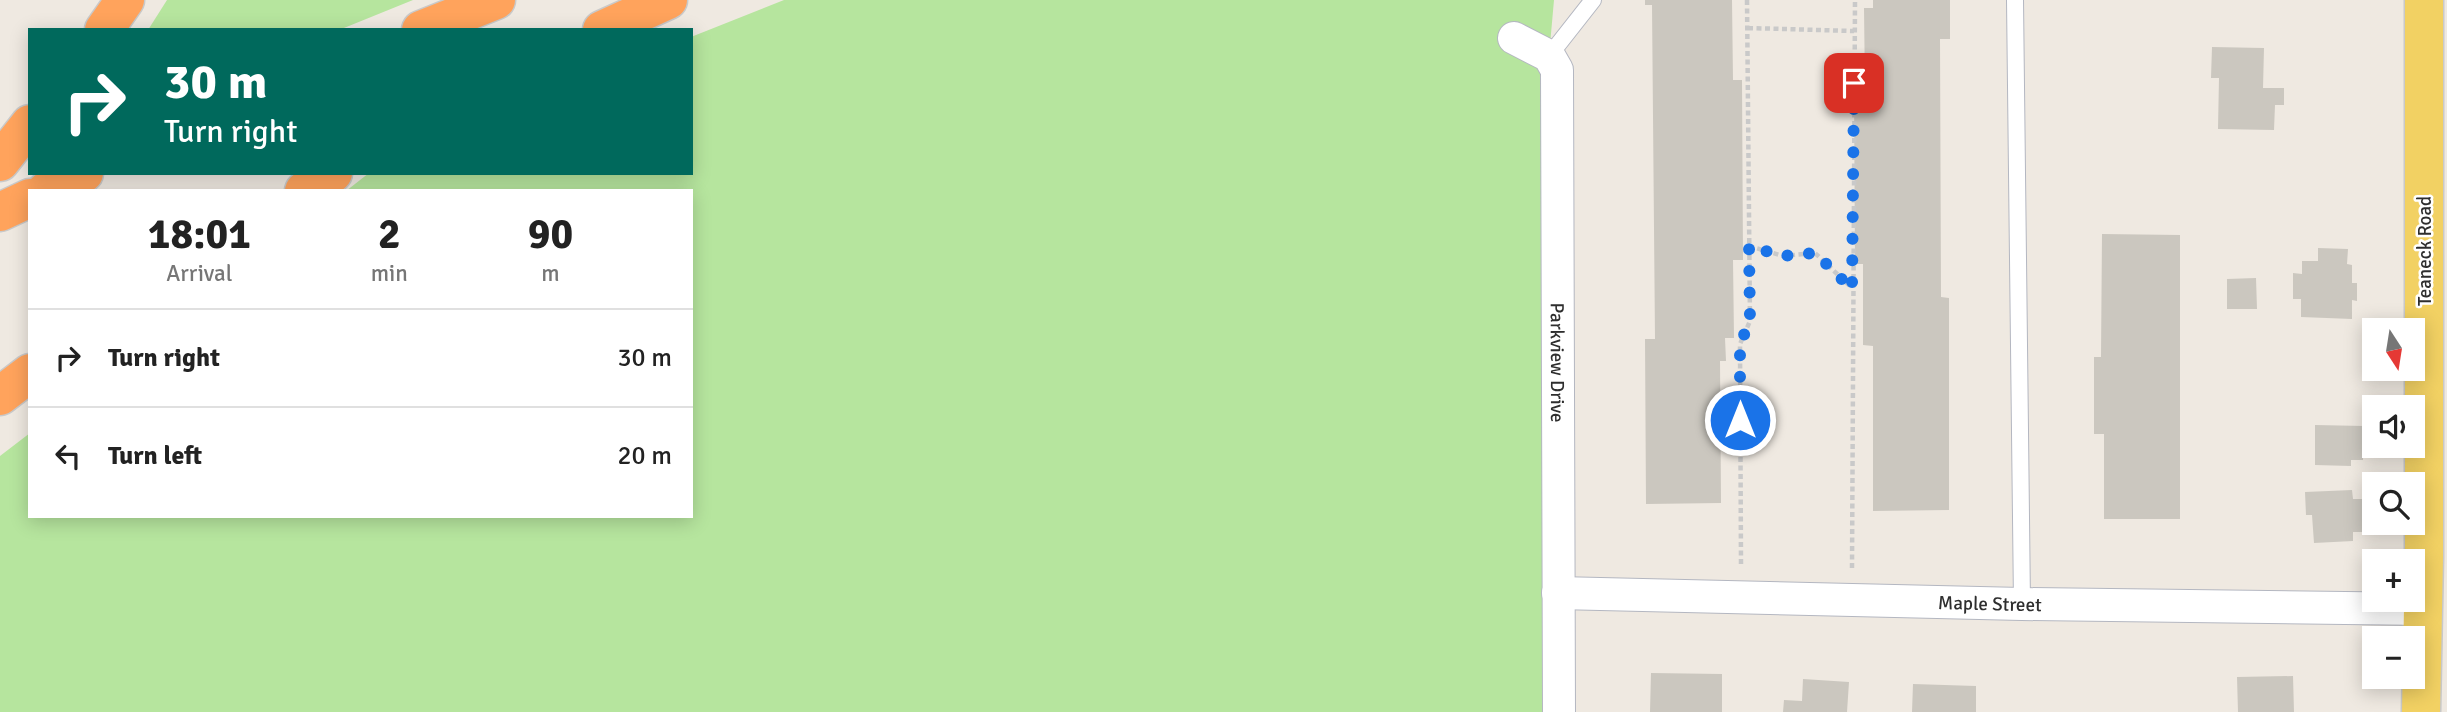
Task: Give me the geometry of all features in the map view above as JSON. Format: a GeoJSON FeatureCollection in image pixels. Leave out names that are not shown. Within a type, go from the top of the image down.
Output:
{"type":"FeatureCollection","features":[{"type":"Feature","properties":{"kind":"highway"},"geometry":{"type":"LineString","coordinates":[[105,28],[125,0]]}},
{"type":"Feature","properties":{"kind":"highway"},"geometry":{"type":"LineString","coordinates":[[426,28],[496,0]]}},
{"type":"Feature","properties":{"kind":"highway"},"geometry":{"type":"LineString","coordinates":[[607,28],[668,0]]}},
{"type":"Feature","properties":{"kind":"highway"},"geometry":{"type":"LineString","coordinates":[[0,162],[28,127]]}},
{"type":"Feature","properties":{"kind":"highway"},"geometry":{"type":"LineString","coordinates":[[50,189],[80,175]]}},
{"type":"Feature","properties":{"kind":"highway"},"geometry":{"type":"LineString","coordinates":[[307,189],[330,175]]}},
{"type":"Feature","properties":{"kind":"highway"},"geometry":{"type":"LineString","coordinates":[[0,212],[28,199]]}},
{"type":"Feature","properties":{"kind":"highway"},"geometry":{"type":"LineString","coordinates":[[0,396],[28,375]]}},
{"type":"Feature","properties":{"kind":"main road","name":"Teaneck Road"},"geometry":{"type":"LineString","coordinates":[[2424,0],[2435,144],[2436,557],[2425,605]]}},
{"type":"Feature","properties":{"kind":"main road","name":"Teaneck Road"},"geometry":{"type":"LineString","coordinates":[[2421,712],[2424,612]]}},
{"type":"Feature","properties":{"kind":"street"},"geometry":{"type":"LineString","coordinates":[[1514,38],[1549,56]]}},
{"type":"Feature","properties":{"kind":"street","name":"Parkview Drive"},"geometry":{"type":"LineString","coordinates":[[1549,56],[1557,70],[1558,88],[1559,712]]}},
{"type":"Feature","properties":{"kind":"street","name":"Maple Street"},"geometry":{"type":"LineString","coordinates":[[1558,593],[2022,604],[2362,608]]}},
{"type":"Feature","properties":{"kind":"lane"},"geometry":{"type":"LineString","coordinates":[[1549,56],[1593,0]]}},
{"type":"Feature","properties":{"kind":"lane"},"geometry":{"type":"LineString","coordinates":[[2015,0],[2022,604]]}},
{"type":"Feature","properties":{"kind":"path"},"geometry":{"type":"LineString","coordinates":[[1741,597],[1740,344],[1750,321],[1748,0]]}},
{"type":"Feature","properties":{"kind":"path"},"geometry":{"type":"LineString","coordinates":[[1851,600],[1855,0]]}},
{"type":"Feature","properties":{"kind":"path"},"geometry":{"type":"LineString","coordinates":[[1748,28],[1854,31]]}},
{"type":"Feature","properties":{"kind":"path"},"geometry":{"type":"LineString","coordinates":[[1749,246],[1783,256],[1815,253],[1852,289]]}},
{"type":"Feature","properties":{"kind":"green space"},"geometry":{"type":"Polygon","coordinates":[[[167,0],[413,0],[344,28],[149,28],[167,0]]]}},
{"type":"Feature","properties":{"kind":"green space"},"geometry":{"type":"Polygon","coordinates":[[[784,0],[1554,0],[1549,56],[1559,712],[0,712],[0,456],[28,435],[28,518],[693,518],[693,189],[349,189],[366,175],[693,175],[693,36],[784,0]]]}},
{"type":"Feature","properties":{"kind":"building"},"geometry":{"type":"Polygon","coordinates":[[[1645,0],[1732,0],[1733,80],[1742,80],[1743,260],[1733,260],[1734,338],[1725,338],[1726,361],[1720,361],[1721,503],[1646,504],[1645,339],[1655,339],[1652,5],[1645,5],[1645,0]]]}},
{"type":"Feature","properties":{"kind":"building"},"geometry":{"type":"Polygon","coordinates":[[[1873,0],[1950,0],[1950,39],[1940,39],[1941,297],[1949,298],[1949,510],[1873,511],[1873,346],[1863,345],[1863,264],[1855,264],[1854,89],[1865,89],[1864,8],[1873,8],[1873,0]]]}},
{"type":"Feature","properties":{"kind":"building"},"geometry":{"type":"Polygon","coordinates":[[[2212,47],[2264,48],[2263,88],[2284,88],[2284,105],[2275,105],[2274,130],[2218,129],[2219,78],[2211,78],[2212,47]]]}},
{"type":"Feature","properties":{"kind":"building"},"geometry":{"type":"Polygon","coordinates":[[[2102,234],[2180,235],[2180,519],[2104,519],[2104,434],[2094,434],[2094,357],[2101,357],[2102,234]]]}},
{"type":"Feature","properties":{"kind":"building"},"geometry":{"type":"Polygon","coordinates":[[[2318,248],[2348,249],[2347,264],[2352,265],[2352,283],[2357,283],[2357,301],[2352,300],[2352,319],[2301,317],[2301,299],[2293,299],[2293,273],[2302,274],[2302,261],[2318,261],[2318,248]]]}},
{"type":"Feature","properties":{"kind":"building"},"geometry":{"type":"Polygon","coordinates":[[[2256,278],[2257,309],[2227,309],[2227,279],[2256,278]]]}},
{"type":"Feature","properties":{"kind":"building"},"geometry":{"type":"Polygon","coordinates":[[[2315,425],[2362,426],[2363,460],[2351,460],[2351,466],[2315,465],[2315,425]]]}},
{"type":"Feature","properties":{"kind":"building"},"geometry":{"type":"Polygon","coordinates":[[[2352,490],[2353,499],[2362,499],[2362,532],[2353,532],[2353,541],[2314,543],[2312,515],[2306,515],[2305,492],[2352,490]]]}},
{"type":"Feature","properties":{"kind":"building"},"geometry":{"type":"Polygon","coordinates":[[[1651,673],[1722,674],[1722,712],[1650,712],[1651,673]]]}},
{"type":"Feature","properties":{"kind":"building"},"geometry":{"type":"Polygon","coordinates":[[[2293,676],[2294,712],[2238,712],[2237,677],[2293,676]]]}},
{"type":"Feature","properties":{"kind":"building"},"geometry":{"type":"Polygon","coordinates":[[[1803,679],[1849,682],[1847,712],[1783,712],[1784,700],[1802,701],[1803,679]]]}},
{"type":"Feature","properties":{"kind":"building"},"geometry":{"type":"Polygon","coordinates":[[[1913,684],[1976,686],[1976,712],[1912,712],[1913,684]]]}},
{"type":"Feature","properties":{"kind":"route"},"geometry":{"type":"LineString","coordinates":[[1740,420],[1740,344],[1750,321],[1749,246],[1783,256],[1815,253],[1852,289],[1854,83]]}}]}
